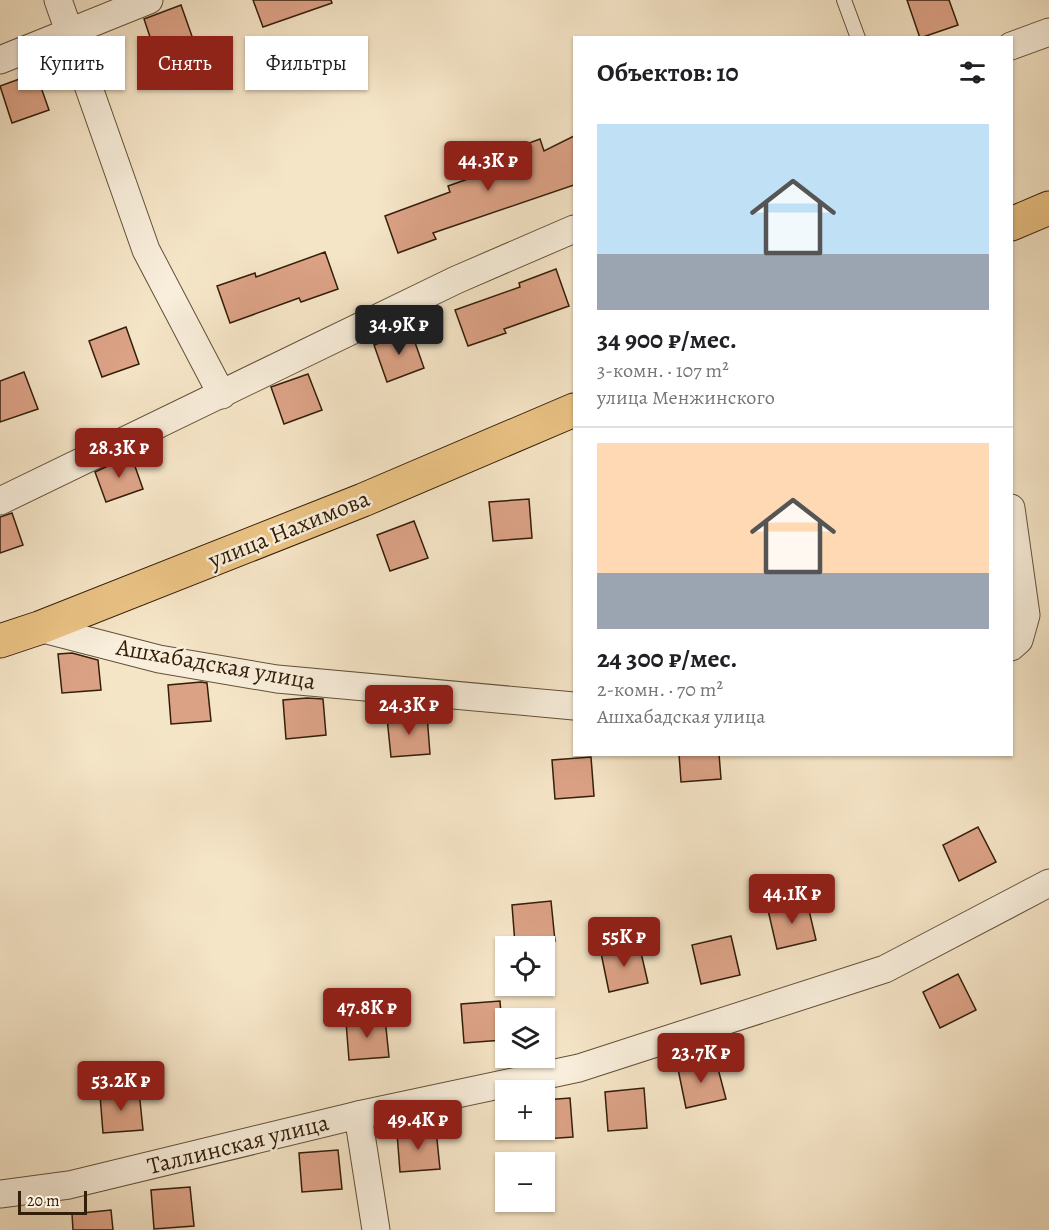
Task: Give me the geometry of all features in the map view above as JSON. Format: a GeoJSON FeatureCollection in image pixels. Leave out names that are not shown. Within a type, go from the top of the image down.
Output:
{"type":"FeatureCollection","features":[{"type":"Feature","properties":{"kind":"main road"},"geometry":{"type":"LineString","coordinates":[[1013,223],[1049,208]]}},
{"type":"Feature","properties":{"kind":"main road","name":"улица Нахимова"},"geometry":{"type":"LineString","coordinates":[[0,641],[39,628],[363,500],[573,410]]}},
{"type":"Feature","properties":{"kind":"street"},"geometry":{"type":"LineString","coordinates":[[58,0],[146,250],[222,395]]}},
{"type":"Feature","properties":{"kind":"street"},"geometry":{"type":"LineString","coordinates":[[0,60],[149,0]]}},
{"type":"Feature","properties":{"kind":"street"},"geometry":{"type":"LineString","coordinates":[[1013,45],[1049,32]]}},
{"type":"Feature","properties":{"kind":"street"},"geometry":{"type":"LineString","coordinates":[[0,501],[456,280],[573,229]]}},
{"type":"Feature","properties":{"kind":"street"},"geometry":{"type":"LineString","coordinates":[[1013,522],[1026,615],[1019,640],[1013,645]]}},
{"type":"Feature","properties":{"kind":"street","name":"Ашхабадская улица"},"geometry":{"type":"LineString","coordinates":[[39,628],[159,659],[277,679],[573,706]]}},
{"type":"Feature","properties":{"kind":"street","name":"Таллинская улица"},"geometry":{"type":"LineString","coordinates":[[0,1194],[69,1185],[358,1115],[579,1068],[885,969],[1049,883]]}},
{"type":"Feature","properties":{"kind":"street"},"geometry":{"type":"LineString","coordinates":[[358,1115],[376,1230]]}},
{"type":"Feature","properties":{"kind":"lane"},"geometry":{"type":"LineString","coordinates":[[844,0],[857,36]]}},
{"type":"Feature","properties":{"kind":"building"},"geometry":{"type":"Polygon","coordinates":[[[253,0],[331,0],[332,3],[263,27],[253,0]]]}},
{"type":"Feature","properties":{"kind":"building"},"geometry":{"type":"Polygon","coordinates":[[[907,0],[949,0],[958,25],[919,36],[907,0]]]}},
{"type":"Feature","properties":{"kind":"building"},"geometry":{"type":"Polygon","coordinates":[[[181,5],[192,36],[150,36],[144,19],[181,5]]]}},
{"type":"Feature","properties":{"kind":"building"},"geometry":{"type":"Polygon","coordinates":[[[18,80],[18,90],[42,90],[49,110],[12,123],[0,86],[18,80]]]}},
{"type":"Feature","properties":{"kind":"building"},"geometry":{"type":"Polygon","coordinates":[[[573,136],[573,185],[433,233],[436,239],[398,253],[385,216],[450,192],[448,186],[502,167],[497,155],[540,139],[544,151],[573,136]]]}},
{"type":"Feature","properties":{"kind":"building"},"geometry":{"type":"Polygon","coordinates":[[[325,252],[338,289],[301,302],[299,298],[230,323],[217,286],[255,273],[256,277],[325,252]]]}},
{"type":"Feature","properties":{"kind":"building"},"geometry":{"type":"Polygon","coordinates":[[[556,269],[569,306],[504,329],[506,333],[468,346],[455,310],[520,287],[519,283],[556,269]]]}},
{"type":"Feature","properties":{"kind":"building"},"geometry":{"type":"Polygon","coordinates":[[[126,327],[139,364],[102,377],[89,341],[126,327]]]}},
{"type":"Feature","properties":{"kind":"building"},"geometry":{"type":"Polygon","coordinates":[[[411,331],[424,368],[387,382],[374,345],[411,331]]]}},
{"type":"Feature","properties":{"kind":"building"},"geometry":{"type":"Polygon","coordinates":[[[24,372],[38,409],[0,422],[0,381],[24,372]]]}},
{"type":"Feature","properties":{"kind":"building"},"geometry":{"type":"Polygon","coordinates":[[[308,374],[322,410],[284,424],[271,387],[308,374]]]}},
{"type":"Feature","properties":{"kind":"building"},"geometry":{"type":"Polygon","coordinates":[[[131,455],[143,489],[106,502],[95,472],[131,455]]]}},
{"type":"Feature","properties":{"kind":"building"},"geometry":{"type":"Polygon","coordinates":[[[529,499],[532,538],[493,541],[489,502],[529,499]]]}},
{"type":"Feature","properties":{"kind":"building"},"geometry":{"type":"Polygon","coordinates":[[[12,513],[23,545],[0,553],[0,517],[12,513]]]}},
{"type":"Feature","properties":{"kind":"building"},"geometry":{"type":"Polygon","coordinates":[[[414,521],[428,558],[390,571],[377,535],[414,521]]]}},
{"type":"Feature","properties":{"kind":"building"},"geometry":{"type":"Polygon","coordinates":[[[72,653],[98,660],[101,690],[62,693],[58,654],[72,653]]]}},
{"type":"Feature","properties":{"kind":"building"},"geometry":{"type":"Polygon","coordinates":[[[207,683],[211,721],[171,724],[168,685],[207,683]]]}},
{"type":"Feature","properties":{"kind":"building"},"geometry":{"type":"Polygon","coordinates":[[[323,699],[326,735],[286,739],[283,700],[323,699]]]}},
{"type":"Feature","properties":{"kind":"building"},"geometry":{"type":"Polygon","coordinates":[[[427,715],[430,754],[391,757],[387,718],[427,715]]]}},
{"type":"Feature","properties":{"kind":"building"},"geometry":{"type":"Polygon","coordinates":[[[679,756],[719,756],[721,779],[681,782],[679,756]]]}},
{"type":"Feature","properties":{"kind":"building"},"geometry":{"type":"Polygon","coordinates":[[[591,757],[594,796],[555,799],[552,760],[591,757]]]}},
{"type":"Feature","properties":{"kind":"building"},"geometry":{"type":"Polygon","coordinates":[[[978,827],[996,862],[959,881],[943,845],[978,827]]]}},
{"type":"Feature","properties":{"kind":"building"},"geometry":{"type":"Polygon","coordinates":[[[551,901],[554,936],[514,936],[512,905],[551,901]]]}},
{"type":"Feature","properties":{"kind":"building"},"geometry":{"type":"Polygon","coordinates":[[[807,902],[816,940],[777,949],[768,910],[807,902]]]}},
{"type":"Feature","properties":{"kind":"building"},"geometry":{"type":"Polygon","coordinates":[[[731,936],[740,975],[701,984],[692,945],[731,936]]]}},
{"type":"Feature","properties":{"kind":"building"},"geometry":{"type":"Polygon","coordinates":[[[639,944],[648,983],[609,992],[601,953],[639,944]]]}},
{"type":"Feature","properties":{"kind":"building"},"geometry":{"type":"Polygon","coordinates":[[[958,974],[976,1010],[940,1028],[923,992],[958,974]]]}},
{"type":"Feature","properties":{"kind":"building"},"geometry":{"type":"Polygon","coordinates":[[[500,1001],[501,1008],[495,1008],[495,1041],[464,1043],[461,1004],[500,1001]]]}},
{"type":"Feature","properties":{"kind":"building"},"geometry":{"type":"Polygon","coordinates":[[[385,1018],[389,1057],[349,1060],[346,1022],[385,1018]]]}},
{"type":"Feature","properties":{"kind":"building"},"geometry":{"type":"Polygon","coordinates":[[[716,1061],[726,1099],[686,1108],[678,1069],[716,1061]]]}},
{"type":"Feature","properties":{"kind":"building"},"geometry":{"type":"Polygon","coordinates":[[[644,1088],[647,1128],[608,1131],[605,1092],[644,1088]]]}},
{"type":"Feature","properties":{"kind":"building"},"geometry":{"type":"Polygon","coordinates":[[[139,1091],[143,1130],[103,1133],[100,1095],[139,1091]]]}},
{"type":"Feature","properties":{"kind":"building"},"geometry":{"type":"Polygon","coordinates":[[[570,1098],[573,1137],[555,1138],[555,1099],[570,1098]]]}},
{"type":"Feature","properties":{"kind":"building"},"geometry":{"type":"Polygon","coordinates":[[[436,1130],[440,1169],[400,1172],[397,1133],[436,1130]]]}},
{"type":"Feature","properties":{"kind":"building"},"geometry":{"type":"Polygon","coordinates":[[[338,1150],[342,1189],[302,1192],[299,1153],[338,1150]]]}},
{"type":"Feature","properties":{"kind":"building"},"geometry":{"type":"Polygon","coordinates":[[[190,1187],[194,1226],[154,1229],[151,1190],[190,1187]]]}},
{"type":"Feature","properties":{"kind":"building"},"geometry":{"type":"Polygon","coordinates":[[[111,1210],[113,1230],[73,1230],[72,1214],[111,1210]]]}}]}
